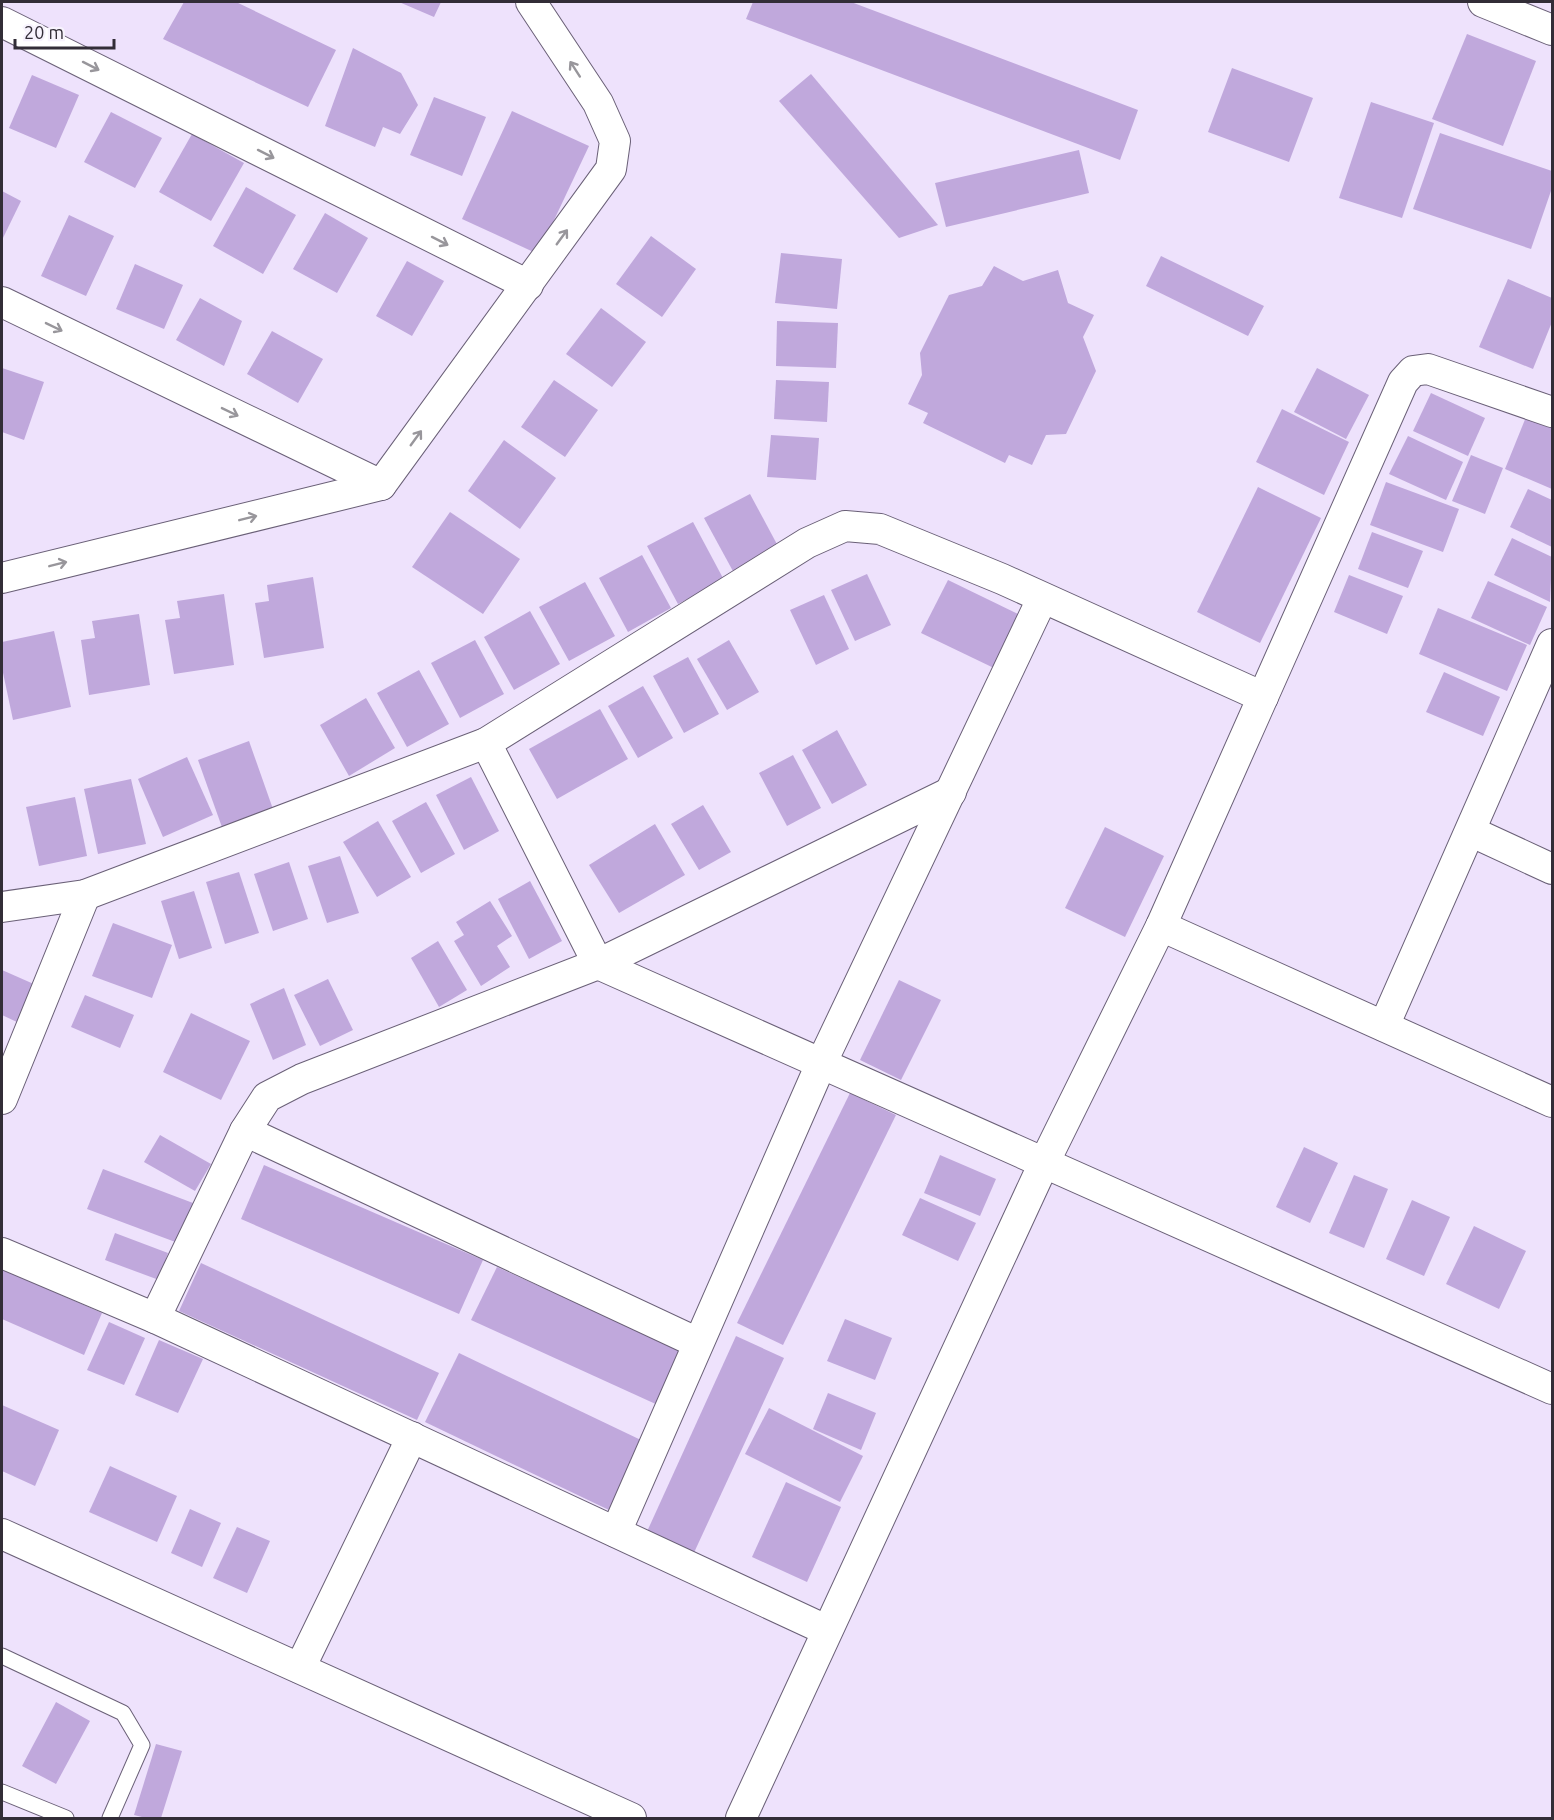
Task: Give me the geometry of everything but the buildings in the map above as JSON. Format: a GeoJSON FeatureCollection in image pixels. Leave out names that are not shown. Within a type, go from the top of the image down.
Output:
{"type":"FeatureCollection","features":[{"type":"Feature","properties":{"kind":"street"},"geometry":{"type":"LineString","coordinates":[[2,579],[381,485],[611,169],[615,141],[598,103],[531,2]]}},
{"type":"Feature","properties":{"kind":"street"},"geometry":{"type":"LineString","coordinates":[[1483,2],[1552,30]]}},
{"type":"Feature","properties":{"kind":"street"},"geometry":{"type":"LineString","coordinates":[[2,22],[528,285]]}},
{"type":"Feature","properties":{"kind":"street"},"geometry":{"type":"LineString","coordinates":[[2,302],[381,485]]}},
{"type":"Feature","properties":{"kind":"street"},"geometry":{"type":"LineString","coordinates":[[741,1818],[1044,1163],[1161,926],[1403,382],[1413,371],[1428,369],[1552,412]]}},
{"type":"Feature","properties":{"kind":"street"},"geometry":{"type":"LineString","coordinates":[[2,907],[85,895],[486,743],[807,543],[845,526],[880,529],[1002,579],[1263,697]]}},
{"type":"Feature","properties":{"kind":"street"},"geometry":{"type":"LineString","coordinates":[[616,1532],[821,1064],[1042,599]]}},
{"type":"Feature","properties":{"kind":"street"},"geometry":{"type":"LineString","coordinates":[[1384,1026],[1549,661]]}},
{"type":"Feature","properties":{"kind":"street"},"geometry":{"type":"LineString","coordinates":[[486,743],[598,964],[1552,1389]]}},
{"type":"Feature","properties":{"kind":"street"},"geometry":{"type":"LineString","coordinates":[[155,1318],[245,1131],[267,1097],[302,1079],[598,964],[951,792]]}},
{"type":"Feature","properties":{"kind":"street"},"geometry":{"type":"LineString","coordinates":[[1472,832],[1552,869]]}},
{"type":"Feature","properties":{"kind":"street"},"geometry":{"type":"LineString","coordinates":[[2,1099],[85,895]]}},
{"type":"Feature","properties":{"kind":"street"},"geometry":{"type":"LineString","coordinates":[[1161,926],[1552,1102]]}},
{"type":"Feature","properties":{"kind":"street"},"geometry":{"type":"LineString","coordinates":[[245,1131],[698,1343]]}},
{"type":"Feature","properties":{"kind":"street"},"geometry":{"type":"LineString","coordinates":[[2,1253],[155,1318],[826,1630]]}},
{"type":"Feature","properties":{"kind":"street"},"geometry":{"type":"LineString","coordinates":[[300,1668],[411,1437]]}},
{"type":"Feature","properties":{"kind":"street"},"geometry":{"type":"LineString","coordinates":[[2,1534],[631,1818]]}},
{"type":"Feature","properties":{"kind":"lane"},"geometry":{"type":"LineString","coordinates":[[2,1656],[123,1713],[142,1745],[110,1818]]}},
{"type":"Feature","properties":{"kind":"lane"},"geometry":{"type":"LineString","coordinates":[[2,1792],[66,1818]]}}]}
